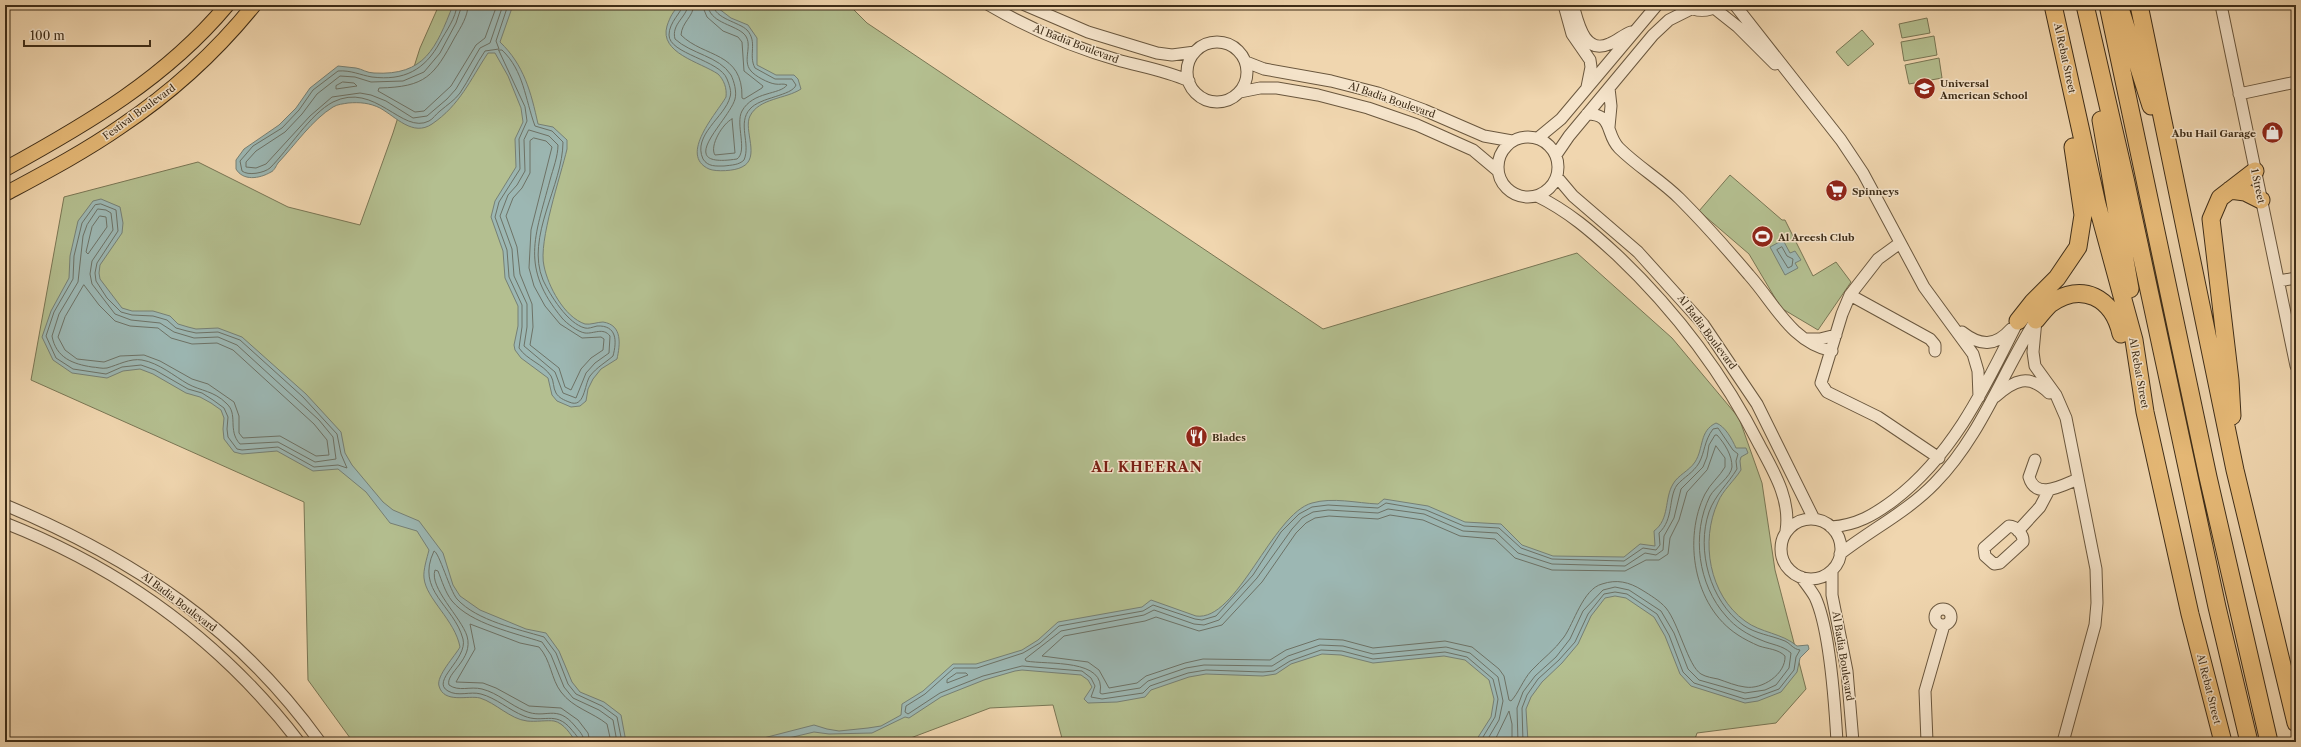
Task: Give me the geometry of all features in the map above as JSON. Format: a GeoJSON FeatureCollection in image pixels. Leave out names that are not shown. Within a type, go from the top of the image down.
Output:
{"type":"FeatureCollection","features":[{"type":"Feature","properties":{"kind":"highway"},"geometry":{"type":"LineString","coordinates":[[2084,5],[2111,187],[2130,292],[2134,340]]}},
{"type":"Feature","properties":{"kind":"highway"},"geometry":{"type":"LineString","coordinates":[[2084,5],[2126,183],[2214,592],[2249,742]]}},
{"type":"Feature","properties":{"kind":"highway"},"geometry":{"type":"LineString","coordinates":[[2108,5],[2210,484],[2269,742]]}},
{"type":"Feature","properties":{"kind":"highway"},"geometry":{"type":"LineString","coordinates":[[2119,5],[2173,175]]}},
{"type":"Feature","properties":{"kind":"highway"},"geometry":{"type":"LineString","coordinates":[[2139,5],[2153,64],[2173,175],[2235,470],[2296,723]]}},
{"type":"Feature","properties":{"kind":"highway"},"geometry":{"type":"LineString","coordinates":[[2018,321],[2073,257],[2078,247],[2083,215],[2076,165],[2064,107],[2054,10]]}},
{"type":"Feature","properties":{"kind":"highway","name":"Al Rebat Street"},"geometry":{"type":"LineString","coordinates":[[2054,10],[2097,204],[2134,340],[2145,412],[2190,614],[2223,742]]}},
{"type":"Feature","properties":{"kind":"highway"},"geometry":{"type":"LineString","coordinates":[[2235,470],[2230,380],[2211,226],[2216,205],[2230,190],[2255,172]]}},
{"type":"Feature","properties":{"kind":"highway"},"geometry":{"type":"LineString","coordinates":[[2230,190],[2245,192],[2262,200]]}},
{"type":"Feature","properties":{"kind":"highway"},"geometry":{"type":"LineString","coordinates":[[2036,320],[2049,305],[2071,294],[2096,297],[2109,306],[2118,320],[2131,384],[2145,412]]}},
{"type":"Feature","properties":{"kind":"main road","name":"Festival Boulevard"},"geometry":{"type":"LineString","coordinates":[[5,169],[75,131],[138,88],[196,38],[227,5]]}},
{"type":"Feature","properties":{"kind":"main road","name":"Festival Boulevard"},"geometry":{"type":"LineString","coordinates":[[5,194],[86,149],[153,104],[213,51],[254,5]]}},
{"type":"Feature","properties":{"kind":"street","name":"Al Badia Boulevard"},"geometry":{"type":"LineString","coordinates":[[988,5],[1022,23],[1063,41],[1121,61],[1169,73],[1189,82]]}},
{"type":"Feature","properties":{"kind":"street","name":"Al Badia Boulevard"},"geometry":{"type":"LineString","coordinates":[[1025,5],[1088,32],[1157,53],[1172,55],[1195,52]]}},
{"type":"Feature","properties":{"kind":"street"},"geometry":{"type":"LineString","coordinates":[[1564,5],[1572,34],[1590,60],[1591,67],[1587,89]]}},
{"type":"Feature","properties":{"kind":"street"},"geometry":{"type":"LineString","coordinates":[[1573,5],[1582,35],[1589,42],[1598,46],[1612,43],[1636,31]]}},
{"type":"Feature","properties":{"kind":"street"},"geometry":{"type":"LineString","coordinates":[[1538,138],[1561,119],[1657,5]]}},
{"type":"Feature","properties":{"kind":"street"},"geometry":{"type":"LineString","coordinates":[[1735,5],[1778,58],[1781,66],[1852,157],[1873,190],[1924,287],[1967,344],[1976,360],[1979,397]]}},
{"type":"Feature","properties":{"kind":"street","name":"1 Street"},"geometry":{"type":"LineString","coordinates":[[2221,5],[2296,366]]}},
{"type":"Feature","properties":{"kind":"street"},"geometry":{"type":"LineString","coordinates":[[1556,155],[1587,114],[1661,27],[1688,7],[1706,10],[1716,7],[1771,61],[1781,66]]}},
{"type":"Feature","properties":{"kind":"street"},"geometry":{"type":"LineString","coordinates":[[1225,43],[1238,51],[1246,62],[1247,76],[1240,92],[1224,102],[1210,102],[1197,95],[1189,82],[1187,69],[1195,52],[1206,44],[1225,43]]}},
{"type":"Feature","properties":{"kind":"street","name":"Al Badia Boulevard"},"geometry":{"type":"LineString","coordinates":[[1246,62],[1264,69],[1331,81],[1378,93],[1424,110],[1478,134],[1496,140],[1512,141]]}},
{"type":"Feature","properties":{"kind":"street"},"geometry":{"type":"LineString","coordinates":[[2239,94],[2296,82]]}},
{"type":"Feature","properties":{"kind":"street","name":"Al Badia Boulevard"},"geometry":{"type":"LineString","coordinates":[[1240,92],[1260,88],[1277,88],[1324,96],[1368,108],[1417,125],[1473,150],[1498,172]]}},
{"type":"Feature","properties":{"kind":"street"},"geometry":{"type":"LineString","coordinates":[[1609,88],[1611,106],[1609,128]]}},
{"type":"Feature","properties":{"kind":"street"},"geometry":{"type":"LineString","coordinates":[[1587,114],[1602,117],[1620,148],[1687,206],[1749,275],[1789,327],[1818,347],[1832,351]]}},
{"type":"Feature","properties":{"kind":"street"},"geometry":{"type":"LineString","coordinates":[[1525,137],[1538,138],[1549,145],[1556,155],[1558,168],[1556,177],[1552,186],[1537,196],[1528,198],[1514,194],[1503,185],[1498,172],[1499,157],[1506,145],[1512,141],[1525,137]]}},
{"type":"Feature","properties":{"kind":"street","name":"Al Badia Boulevard"},"geometry":{"type":"LineString","coordinates":[[1556,177],[1573,196],[1643,256],[1703,324],[1733,366],[1757,404],[1814,519]]}},
{"type":"Feature","properties":{"kind":"street","name":"Al Badia Boulevard"},"geometry":{"type":"LineString","coordinates":[[1537,196],[1573,217],[1626,263],[1662,300],[1704,352],[1740,409],[1769,464],[1787,506],[1786,530]]}},
{"type":"Feature","properties":{"kind":"street"},"geometry":{"type":"LineString","coordinates":[[1902,246],[1875,263],[1850,295],[1842,314],[1822,380],[1824,390],[1878,417],[1939,458]]}},
{"type":"Feature","properties":{"kind":"street"},"geometry":{"type":"LineString","coordinates":[[2278,281],[2296,278]]}},
{"type":"Feature","properties":{"kind":"street"},"geometry":{"type":"LineString","coordinates":[[1850,295],[1930,339],[1935,345],[1935,351]]}},
{"type":"Feature","properties":{"kind":"street"},"geometry":{"type":"LineString","coordinates":[[1840,554],[1909,507],[1935,483],[1968,442],[2036,320]]}},
{"type":"Feature","properties":{"kind":"street"},"geometry":{"type":"LineString","coordinates":[[2036,320],[2033,352],[2035,366],[2060,403],[2070,437],[2096,568],[2097,603],[2095,625],[2063,740]]}},
{"type":"Feature","properties":{"kind":"street"},"geometry":{"type":"LineString","coordinates":[[1952,324],[1974,340],[1986,342],[2003,338],[2018,321]]}},
{"type":"Feature","properties":{"kind":"street"},"geometry":{"type":"LineString","coordinates":[[1831,527],[1840,542],[1840,554],[1832,570],[1814,579],[1801,577],[1790,571],[1783,560],[1780,548],[1786,530],[1796,522],[1814,519],[1831,527],[1850,525],[1868,518],[1914,483],[1939,458],[1958,433],[1979,397],[2018,321]]}},
{"type":"Feature","properties":{"kind":"street"},"geometry":{"type":"LineString","coordinates":[[1805,339],[1820,339],[1836,335]]}},
{"type":"Feature","properties":{"kind":"street"},"geometry":{"type":"LineString","coordinates":[[1989,402],[2013,382],[2026,381],[2037,383],[2060,403]]}},
{"type":"Feature","properties":{"kind":"street"},"geometry":{"type":"LineString","coordinates":[[2035,460],[2029,472],[2030,481],[2036,488],[2049,490],[2078,479]]}},
{"type":"Feature","properties":{"kind":"street"},"geometry":{"type":"LineString","coordinates":[[2018,531],[2040,507],[2049,490]]}},
{"type":"Feature","properties":{"kind":"street","name":"Al Badia Boulevard"},"geometry":{"type":"LineString","coordinates":[[5,504],[95,546],[175,596],[214,627],[257,667],[296,710],[320,742]]}},
{"type":"Feature","properties":{"kind":"street","name":"Al Badia Boulevard"},"geometry":{"type":"LineString","coordinates":[[5,523],[81,556],[164,608],[202,639],[238,672],[272,708],[299,742]]}},
{"type":"Feature","properties":{"kind":"street","name":"Al Badia Boulevard"},"geometry":{"type":"LineString","coordinates":[[1832,570],[1831,590],[1847,671],[1853,742]]}},
{"type":"Feature","properties":{"kind":"street","name":"Al Badia Boulevard"},"geometry":{"type":"LineString","coordinates":[[1801,577],[1815,598],[1821,617],[1834,697],[1837,742]]}},
{"type":"Feature","properties":{"kind":"street"},"geometry":{"type":"LineString","coordinates":[[1927,742],[1925,691],[1944,625]]}},
{"type":"Feature","properties":{"kind":"green space"},"geometry":{"type":"Polygon","coordinates":[[[439,5],[849,5],[867,23],[1323,329],[1577,253],[1672,338],[1739,418],[1762,483],[1775,570],[1806,689],[1776,723],[1697,733],[1694,742],[1063,742],[1053,705],[990,708],[900,742],[353,742],[308,680],[304,502],[31,380],[64,197],[198,162],[288,207],[360,225],[393,133],[420,48],[439,5]]]}},
{"type":"Feature","properties":{"kind":"green space"},"geometry":{"type":"Polygon","coordinates":[[[1927,18],[1930,33],[1902,38],[1899,24],[1927,18]]]}},
{"type":"Feature","properties":{"kind":"green space"},"geometry":{"type":"Polygon","coordinates":[[[1862,30],[1874,44],[1848,66],[1836,52],[1862,30]]]}},
{"type":"Feature","properties":{"kind":"green space"},"geometry":{"type":"Polygon","coordinates":[[[1934,36],[1937,55],[1904,61],[1901,42],[1934,36]]]}},
{"type":"Feature","properties":{"kind":"green space"},"geometry":{"type":"Polygon","coordinates":[[[1939,58],[1942,78],[1909,84],[1905,65],[1939,58]]]}},
{"type":"Feature","properties":{"kind":"green space","name":"Al Areesh Club"},"geometry":{"type":"Polygon","coordinates":[[[1730,175],[1782,220],[1785,220],[1813,276],[1836,262],[1851,282],[1818,330],[1781,308],[1749,254],[1699,211],[1730,175]]]}},
{"type":"Feature","properties":{"kind":"water"},"geometry":{"type":"Polygon","coordinates":[[[453,5],[513,5],[500,42],[521,70],[529,90],[538,124],[553,127],[567,140],[567,149],[551,208],[544,241],[543,255],[546,274],[558,300],[570,315],[585,324],[603,322],[609,324],[614,327],[619,336],[617,359],[601,369],[593,379],[588,389],[586,401],[580,406],[571,407],[557,401],[552,395],[548,378],[521,358],[515,350],[514,345],[518,326],[518,306],[505,278],[503,251],[491,217],[495,201],[516,167],[515,139],[523,122],[521,108],[508,76],[495,53],[488,53],[464,92],[442,117],[432,124],[418,128],[411,127],[380,108],[372,105],[365,103],[340,104],[325,112],[304,133],[278,163],[274,170],[252,178],[243,176],[236,169],[236,160],[244,149],[279,125],[296,108],[310,88],[338,66],[356,68],[371,73],[391,73],[405,70],[417,64],[434,46],[441,34],[453,5]]]}},
{"type":"Feature","properties":{"kind":"water"},"geometry":{"type":"Polygon","coordinates":[[[680,5],[714,5],[731,18],[748,25],[757,38],[757,65],[776,75],[794,75],[798,79],[801,89],[766,102],[754,110],[750,116],[748,129],[751,151],[748,163],[742,167],[721,171],[709,169],[700,163],[697,154],[698,144],[708,123],[726,97],[726,90],[722,79],[718,74],[683,56],[669,43],[666,35],[667,26],[672,14],[680,5]]]}},
{"type":"Feature","properties":{"kind":"water"},"geometry":{"type":"Polygon","coordinates":[[[101,199],[120,207],[123,223],[122,233],[100,265],[99,273],[100,279],[122,308],[132,311],[153,311],[170,316],[178,324],[188,327],[196,329],[218,328],[242,337],[306,394],[341,432],[345,453],[352,465],[383,502],[393,510],[419,521],[443,553],[453,585],[460,596],[480,610],[526,629],[546,633],[559,651],[572,682],[580,692],[604,702],[621,715],[626,742],[576,742],[567,730],[558,722],[521,720],[486,700],[475,697],[451,697],[442,692],[439,686],[440,677],[460,647],[453,628],[426,586],[424,571],[429,550],[417,531],[390,523],[366,492],[338,469],[313,471],[277,451],[242,454],[234,452],[224,439],[224,418],[221,410],[200,397],[186,393],[153,374],[140,369],[123,371],[107,378],[72,373],[53,360],[42,337],[51,311],[69,278],[70,256],[78,221],[93,201],[101,199]]]}},
{"type":"Feature","properties":{"kind":"water"},"geometry":{"type":"Polygon","coordinates":[[[1783,240],[1790,253],[1795,251],[1801,260],[1795,263],[1798,268],[1785,275],[1770,247],[1783,240]]]}},
{"type":"Feature","properties":{"kind":"water"},"geometry":{"type":"Polygon","coordinates":[[[1716,423],[1725,430],[1736,448],[1746,448],[1748,453],[1741,457],[1741,470],[1720,498],[1713,517],[1709,550],[1711,566],[1716,582],[1723,597],[1733,610],[1745,621],[1758,628],[1785,638],[1797,646],[1808,645],[1809,649],[1800,658],[1797,672],[1781,692],[1758,701],[1745,703],[1691,686],[1680,674],[1665,636],[1654,617],[1626,598],[1615,596],[1605,598],[1591,616],[1578,644],[1562,663],[1542,682],[1531,697],[1526,709],[1528,742],[1475,742],[1491,717],[1494,699],[1489,680],[1465,660],[1444,656],[1373,663],[1341,655],[1322,654],[1291,664],[1276,674],[1263,676],[1206,674],[1189,677],[1151,690],[1145,697],[1117,702],[1088,703],[1084,699],[1092,687],[1088,680],[1081,675],[1022,670],[1015,671],[984,680],[941,697],[909,718],[905,717],[872,733],[829,734],[814,732],[772,742],[748,742],[814,725],[839,731],[881,726],[901,715],[902,704],[923,691],[953,664],[976,664],[1022,650],[1038,640],[1058,622],[1142,607],[1151,600],[1196,616],[1211,613],[1226,602],[1240,586],[1283,526],[1297,511],[1312,503],[1320,501],[1336,500],[1378,504],[1384,499],[1428,506],[1465,522],[1501,524],[1522,545],[1553,556],[1624,557],[1640,544],[1655,546],[1654,531],[1659,526],[1665,515],[1670,490],[1678,478],[1695,462],[1698,457],[1704,435],[1711,426],[1716,423]]]}},
{"type":"Feature","properties":{"kind":"place","name":"Universal American School"},"geometry":{"type":"Point","coordinates":[1925,89]}},
{"type":"Feature","properties":{"kind":"place","name":"Abu Hail Garage"},"geometry":{"type":"Point","coordinates":[2272,133]}},
{"type":"Feature","properties":{"kind":"place","name":"Spinneys"},"geometry":{"type":"Point","coordinates":[1837,191]}},
{"type":"Feature","properties":{"kind":"place","name":"Al Areesh Club"},"geometry":{"type":"Point","coordinates":[1762,237]}},
{"type":"Feature","properties":{"kind":"place","name":"Blades"},"geometry":{"type":"Point","coordinates":[1196,437]}},
{"type":"Feature","properties":{"kind":"district","name":"AL KHEERAN"},"geometry":{"type":"Point","coordinates":[1147,467]}}]}
